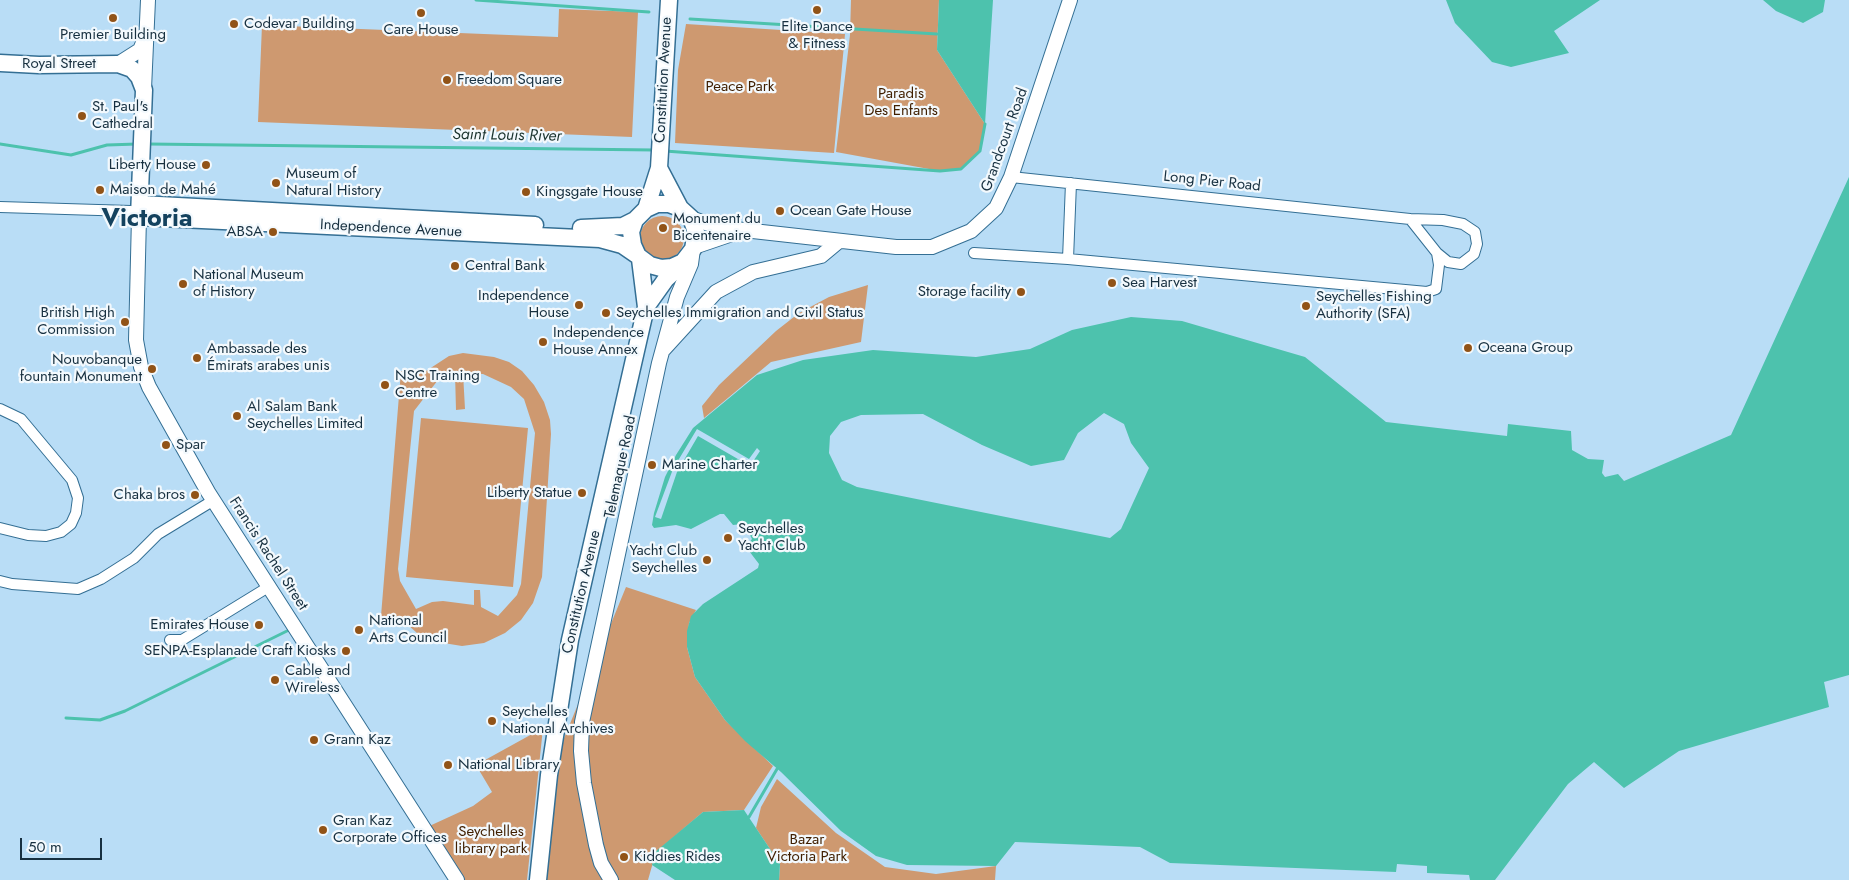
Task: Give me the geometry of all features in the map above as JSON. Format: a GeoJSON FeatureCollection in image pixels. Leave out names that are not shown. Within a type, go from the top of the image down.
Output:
{"type":"FeatureCollection","features":[{"type":"Feature","properties":{"kind":"main road","name":"Constitution Avenue"},"geometry":{"type":"LineString","coordinates":[[641,214],[659,164],[669,0]]}},
{"type":"Feature","properties":{"kind":"main road","name":"Royal Street"},"geometry":{"type":"LineString","coordinates":[[0,63],[39,66],[118,64],[132,69],[139,77],[144,90]]}},
{"type":"Feature","properties":{"kind":"main road"},"geometry":{"type":"LineString","coordinates":[[137,211],[144,90]]}},
{"type":"Feature","properties":{"kind":"main road"},"geometry":{"type":"LineString","coordinates":[[659,164],[696,232],[694,248],[683,262],[672,267],[661,268],[650,265],[639,257],[632,245],[631,232],[641,214],[657,204],[669,204],[685,213]]}},
{"type":"Feature","properties":{"kind":"main road","name":"Independence Avenue"},"geometry":{"type":"LineString","coordinates":[[137,211],[599,228],[623,226],[641,214]]}},
{"type":"Feature","properties":{"kind":"main road","name":"Independence Avenue"},"geometry":{"type":"LineString","coordinates":[[137,211],[600,239],[622,245],[639,257]]}},
{"type":"Feature","properties":{"kind":"main road","name":"Constitution Avenue"},"geometry":{"type":"LineString","coordinates":[[538,880],[549,774],[570,640],[646,307],[639,257]]}},
{"type":"Feature","properties":{"kind":"main road","name":"Constitution Avenue"},"geometry":{"type":"LineString","coordinates":[[646,307],[666,279],[683,262]]}},
{"type":"Feature","properties":{"kind":"street"},"geometry":{"type":"LineString","coordinates":[[144,90],[148,0]]}},
{"type":"Feature","properties":{"kind":"street","name":"Grandcourt Road"},"geometry":{"type":"LineString","coordinates":[[685,213],[717,227],[916,248],[943,244],[971,231],[982,223],[996,208],[1011,177],[1070,0]]}},
{"type":"Feature","properties":{"kind":"street","name":"Royal Street"},"geometry":{"type":"LineString","coordinates":[[118,64],[140,50],[146,35]]}},
{"type":"Feature","properties":{"kind":"street","name":"Long Pier Road"},"geometry":{"type":"LineString","coordinates":[[1011,177],[1454,222],[1469,227],[1475,232],[1477,244],[1474,254],[1468,261],[1455,264],[1443,259],[1410,219]]}},
{"type":"Feature","properties":{"kind":"street"},"geometry":{"type":"LineString","coordinates":[[1068,260],[1071,183]]}},
{"type":"Feature","properties":{"kind":"street"},"geometry":{"type":"LineString","coordinates":[[0,207],[137,211]]}},
{"type":"Feature","properties":{"kind":"street","name":"Francis Rachel Street"},"geometry":{"type":"LineString","coordinates":[[137,211],[136,340],[141,367],[160,406],[214,500],[457,880]]}},
{"type":"Feature","properties":{"kind":"street"},"geometry":{"type":"LineString","coordinates":[[694,248],[743,230]]}},
{"type":"Feature","properties":{"kind":"street","name":"Telemaque Road"},"geometry":{"type":"LineString","coordinates":[[662,352],[697,310],[720,289],[753,272],[822,256],[839,241]]}},
{"type":"Feature","properties":{"kind":"street","name":"Telemaque Road"},"geometry":{"type":"LineString","coordinates":[[611,880],[601,864],[584,783],[581,751],[582,722],[662,352],[677,298],[691,264],[694,248]]}},
{"type":"Feature","properties":{"kind":"street"},"geometry":{"type":"LineString","coordinates":[[974,252],[1427,292],[1436,289],[1439,265],[1437,253]]}},
{"type":"Feature","properties":{"kind":"street"},"geometry":{"type":"LineString","coordinates":[[0,409],[21,419],[72,480],[78,498],[76,513],[71,524],[62,532],[46,536],[28,535],[0,528]]}},
{"type":"Feature","properties":{"kind":"street"},"geometry":{"type":"LineString","coordinates":[[0,581],[21,585],[78,589],[100,579],[134,558],[158,534],[214,500]]}},
{"type":"Feature","properties":{"kind":"street"},"geometry":{"type":"LineString","coordinates":[[170,640],[182,640],[270,586]]}},
{"type":"Feature","properties":{"kind":"green space","name":"Paradis Des Enfants"},"geometry":{"type":"Polygon","coordinates":[[[851,0],[939,0],[937,50],[985,124],[980,151],[961,169],[940,171],[836,152],[850,35],[851,0]]]}},
{"type":"Feature","properties":{"kind":"green space","name":"Freedom Square"},"geometry":{"type":"Polygon","coordinates":[[[559,9],[638,12],[632,137],[258,122],[262,25],[558,37],[559,9]]]}},
{"type":"Feature","properties":{"kind":"green space","name":"Peace Park"},"geometry":{"type":"Polygon","coordinates":[[[686,24],[845,34],[834,153],[675,143],[678,70],[686,24]]]}},
{"type":"Feature","properties":{"kind":"green space"},"geometry":{"type":"Polygon","coordinates":[[[658,216],[666,216],[678,222],[684,238],[678,254],[666,260],[658,260],[646,254],[640,242],[640,234],[646,222],[658,216]]]}},
{"type":"Feature","properties":{"kind":"green space"},"geometry":{"type":"Polygon","coordinates":[[[868,285],[861,342],[771,362],[704,418],[702,406],[719,385],[776,331],[799,313],[829,297],[868,285]]]}},
{"type":"Feature","properties":{"kind":"green space"},"geometry":{"type":"Polygon","coordinates":[[[463,353],[494,357],[509,362],[522,371],[534,385],[544,402],[550,420],[551,434],[542,577],[533,603],[521,620],[505,633],[484,643],[462,646],[431,641],[417,633],[399,617],[381,616],[401,371],[423,373],[449,356],[463,353]],[[455,373],[438,380],[414,411],[398,569],[400,581],[416,609],[432,602],[443,601],[474,605],[474,590],[480,590],[481,607],[498,616],[517,595],[521,584],[535,433],[524,399],[511,387],[483,374],[463,373],[465,409],[456,410],[455,373]]]}},
{"type":"Feature","properties":{"kind":"green space"},"geometry":{"type":"Polygon","coordinates":[[[421,418],[528,428],[513,587],[406,577],[421,418]]]}},
{"type":"Feature","properties":{"kind":"green space"},"geometry":{"type":"Polygon","coordinates":[[[626,587],[696,610],[689,623],[687,647],[695,677],[725,720],[773,766],[744,810],[703,812],[656,852],[648,880],[538,880],[549,775],[626,587]]]}},
{"type":"Feature","properties":{"kind":"green space","name":"Seychelles library park"},"geometry":{"type":"Polygon","coordinates":[[[543,728],[527,880],[465,880],[425,828],[473,806],[492,792],[476,765],[543,728]]]}},
{"type":"Feature","properties":{"kind":"green space","name":"Bazar Victoria Park"},"geometry":{"type":"Polygon","coordinates":[[[777,779],[836,833],[885,867],[936,874],[996,866],[995,880],[779,880],[780,864],[756,828],[761,807],[777,779]]]}},
{"type":"Feature","properties":{"kind":"shaded area"},"geometry":{"type":"Polygon","coordinates":[[[939,0],[993,0],[985,124],[937,50],[939,0]]]}},
{"type":"Feature","properties":{"kind":"shaded area"},"geometry":{"type":"Polygon","coordinates":[[[1446,0],[1600,0],[1554,31],[1569,53],[1511,67],[1492,62],[1455,23],[1446,0]]]}},
{"type":"Feature","properties":{"kind":"shaded area"},"geometry":{"type":"Polygon","coordinates":[[[1763,0],[1825,0],[1823,12],[1803,23],[1776,11],[1763,0]]]}},
{"type":"Feature","properties":{"kind":"shaded area"},"geometry":{"type":"Polygon","coordinates":[[[1849,177],[1849,675],[1824,682],[1829,707],[1679,751],[1624,788],[1594,762],[1568,784],[1495,880],[1470,880],[1469,875],[1427,873],[1427,866],[1397,864],[1396,872],[1170,863],[1140,847],[1015,842],[996,866],[907,865],[876,856],[841,831],[781,772],[745,741],[725,720],[695,677],[687,647],[687,631],[691,616],[703,604],[758,568],[759,564],[746,547],[752,539],[746,527],[742,524],[733,525],[724,514],[720,514],[691,529],[676,525],[654,528],[652,525],[665,477],[693,428],[757,375],[803,360],[873,350],[976,357],[1030,349],[1072,330],[1131,317],[1182,321],[1305,357],[1386,422],[1507,436],[1508,424],[1571,431],[1572,450],[1588,459],[1604,460],[1602,473],[1605,477],[1618,474],[1624,481],[1731,435],[1849,177]],[[1104,413],[1078,433],[1064,460],[1031,466],[982,445],[923,414],[861,415],[841,422],[830,436],[829,453],[842,480],[857,487],[1110,538],[1121,529],[1149,468],[1131,443],[1124,424],[1104,413]]]}},
{"type":"Feature","properties":{"kind":"shaded area"},"geometry":{"type":"Polygon","coordinates":[[[744,810],[780,864],[779,880],[675,880],[652,865],[655,852],[703,812],[744,810]]]}},
{"type":"Feature","properties":{"kind":"pier"},"geometry":{"type":"Polygon","coordinates":[[[697,429],[749,459],[757,448],[760,451],[750,466],[698,436],[677,472],[661,519],[655,517],[673,469],[697,429]]]}},
{"type":"Feature","properties":{"kind":"waterway"},"geometry":{"type":"LineString","coordinates":[[476,0],[649,12]]}},
{"type":"Feature","properties":{"kind":"waterway"},"geometry":{"type":"LineString","coordinates":[[690,19],[937,34]]}},
{"type":"Feature","properties":{"kind":"waterway","name":"Saint Louis River"},"geometry":{"type":"LineString","coordinates":[[665,151],[940,171],[961,169],[980,151],[985,124]]}},
{"type":"Feature","properties":{"kind":"waterway","name":"Saint Louis River"},"geometry":{"type":"LineString","coordinates":[[0,144],[71,155],[107,145],[137,144]]}},
{"type":"Feature","properties":{"kind":"waterway","name":"Saint Louis River"},"geometry":{"type":"LineString","coordinates":[[148,144],[654,150]]}},
{"type":"Feature","properties":{"kind":"waterway"},"geometry":{"type":"LineString","coordinates":[[66,718],[100,720],[125,711],[291,629]]}},
{"type":"Feature","properties":{"kind":"waterway"},"geometry":{"type":"LineString","coordinates":[[749,817],[777,769]]}},
{"type":"Feature","properties":{"kind":"place","name":"Elite Dance & Fitness"},"geometry":{"type":"Point","coordinates":[817,10]}},
{"type":"Feature","properties":{"kind":"place","name":"Care House"},"geometry":{"type":"Point","coordinates":[421,13]}},
{"type":"Feature","properties":{"kind":"place","name":"Premier Building"},"geometry":{"type":"Point","coordinates":[113,18]}},
{"type":"Feature","properties":{"kind":"place","name":"Codevar Building"},"geometry":{"type":"Point","coordinates":[234,24]}},
{"type":"Feature","properties":{"kind":"place","name":"Freedom Square"},"geometry":{"type":"Point","coordinates":[447,80]}},
{"type":"Feature","properties":{"kind":"place","name":"St. Paul's Cathedral"},"geometry":{"type":"Point","coordinates":[82,116]}},
{"type":"Feature","properties":{"kind":"place","name":"Liberty House"},"geometry":{"type":"Point","coordinates":[206,165]}},
{"type":"Feature","properties":{"kind":"place","name":"Museum of Natural History"},"geometry":{"type":"Point","coordinates":[276,183]}},
{"type":"Feature","properties":{"kind":"place","name":"Maison de Mahé"},"geometry":{"type":"Point","coordinates":[100,190]}},
{"type":"Feature","properties":{"kind":"place","name":"Kingsgate House"},"geometry":{"type":"Point","coordinates":[526,192]}},
{"type":"Feature","properties":{"kind":"place","name":"Ocean Gate House"},"geometry":{"type":"Point","coordinates":[780,211]}},
{"type":"Feature","properties":{"kind":"place","name":"Monument du Bicentenaire"},"geometry":{"type":"Point","coordinates":[663,228]}},
{"type":"Feature","properties":{"kind":"place","name":"ABSA"},"geometry":{"type":"Point","coordinates":[273,232]}},
{"type":"Feature","properties":{"kind":"place","name":"Central Bank"},"geometry":{"type":"Point","coordinates":[455,266]}},
{"type":"Feature","properties":{"kind":"place","name":"Sea Harvest"},"geometry":{"type":"Point","coordinates":[1112,283]}},
{"type":"Feature","properties":{"kind":"place","name":"National Museum of History"},"geometry":{"type":"Point","coordinates":[183,284]}},
{"type":"Feature","properties":{"kind":"place","name":"Storage facility"},"geometry":{"type":"Point","coordinates":[1021,292]}},
{"type":"Feature","properties":{"kind":"place","name":"Independence House"},"geometry":{"type":"Point","coordinates":[579,305]}},
{"type":"Feature","properties":{"kind":"place","name":"Seychelles Fishing Authority (SFA)"},"geometry":{"type":"Point","coordinates":[1306,306]}},
{"type":"Feature","properties":{"kind":"place","name":"Seychelles Immigration and Civil Status"},"geometry":{"type":"Point","coordinates":[606,313]}},
{"type":"Feature","properties":{"kind":"place","name":"British High Commission"},"geometry":{"type":"Point","coordinates":[125,322]}},
{"type":"Feature","properties":{"kind":"place","name":"Independence House Annex"},"geometry":{"type":"Point","coordinates":[543,342]}},
{"type":"Feature","properties":{"kind":"place","name":"Oceana Group"},"geometry":{"type":"Point","coordinates":[1468,348]}},
{"type":"Feature","properties":{"kind":"place","name":"Ambassade des Émirats arabes unis"},"geometry":{"type":"Point","coordinates":[197,358]}},
{"type":"Feature","properties":{"kind":"place","name":"Nouvobanque fountain Monument"},"geometry":{"type":"Point","coordinates":[152,369]}},
{"type":"Feature","properties":{"kind":"place","name":"NSC Training Centre"},"geometry":{"type":"Point","coordinates":[385,385]}},
{"type":"Feature","properties":{"kind":"place","name":"Al Salam Bank Seychelles Limited"},"geometry":{"type":"Point","coordinates":[237,416]}},
{"type":"Feature","properties":{"kind":"place","name":"Spar"},"geometry":{"type":"Point","coordinates":[166,445]}},
{"type":"Feature","properties":{"kind":"place","name":"Marine Charter"},"geometry":{"type":"Point","coordinates":[652,465]}},
{"type":"Feature","properties":{"kind":"place","name":"Liberty Statue"},"geometry":{"type":"Point","coordinates":[582,493]}},
{"type":"Feature","properties":{"kind":"place","name":"Chaka bros"},"geometry":{"type":"Point","coordinates":[195,495]}},
{"type":"Feature","properties":{"kind":"place","name":"Seychelles Yacht Club"},"geometry":{"type":"Point","coordinates":[728,538]}},
{"type":"Feature","properties":{"kind":"place","name":"Yacht Club Seychelles"},"geometry":{"type":"Point","coordinates":[707,560]}},
{"type":"Feature","properties":{"kind":"place","name":"Emirates House"},"geometry":{"type":"Point","coordinates":[259,625]}},
{"type":"Feature","properties":{"kind":"place","name":"National Arts Council"},"geometry":{"type":"Point","coordinates":[359,630]}},
{"type":"Feature","properties":{"kind":"place","name":"SENPA-Esplanade Craft Kiosks"},"geometry":{"type":"Point","coordinates":[346,651]}},
{"type":"Feature","properties":{"kind":"place","name":"Cable and Wireless"},"geometry":{"type":"Point","coordinates":[275,680]}},
{"type":"Feature","properties":{"kind":"place","name":"Seychelles National Archives"},"geometry":{"type":"Point","coordinates":[492,721]}},
{"type":"Feature","properties":{"kind":"place","name":"Grann Kaz"},"geometry":{"type":"Point","coordinates":[314,740]}},
{"type":"Feature","properties":{"kind":"place","name":"National Library"},"geometry":{"type":"Point","coordinates":[448,765]}},
{"type":"Feature","properties":{"kind":"place","name":"Gran Kaz Corporate Offices"},"geometry":{"type":"Point","coordinates":[323,830]}},
{"type":"Feature","properties":{"kind":"place","name":"Kiddies Rides"},"geometry":{"type":"Point","coordinates":[624,857]}},
{"type":"Feature","properties":{"kind":"district","name":"Victoria"},"geometry":{"type":"Point","coordinates":[147,220]}}]}
